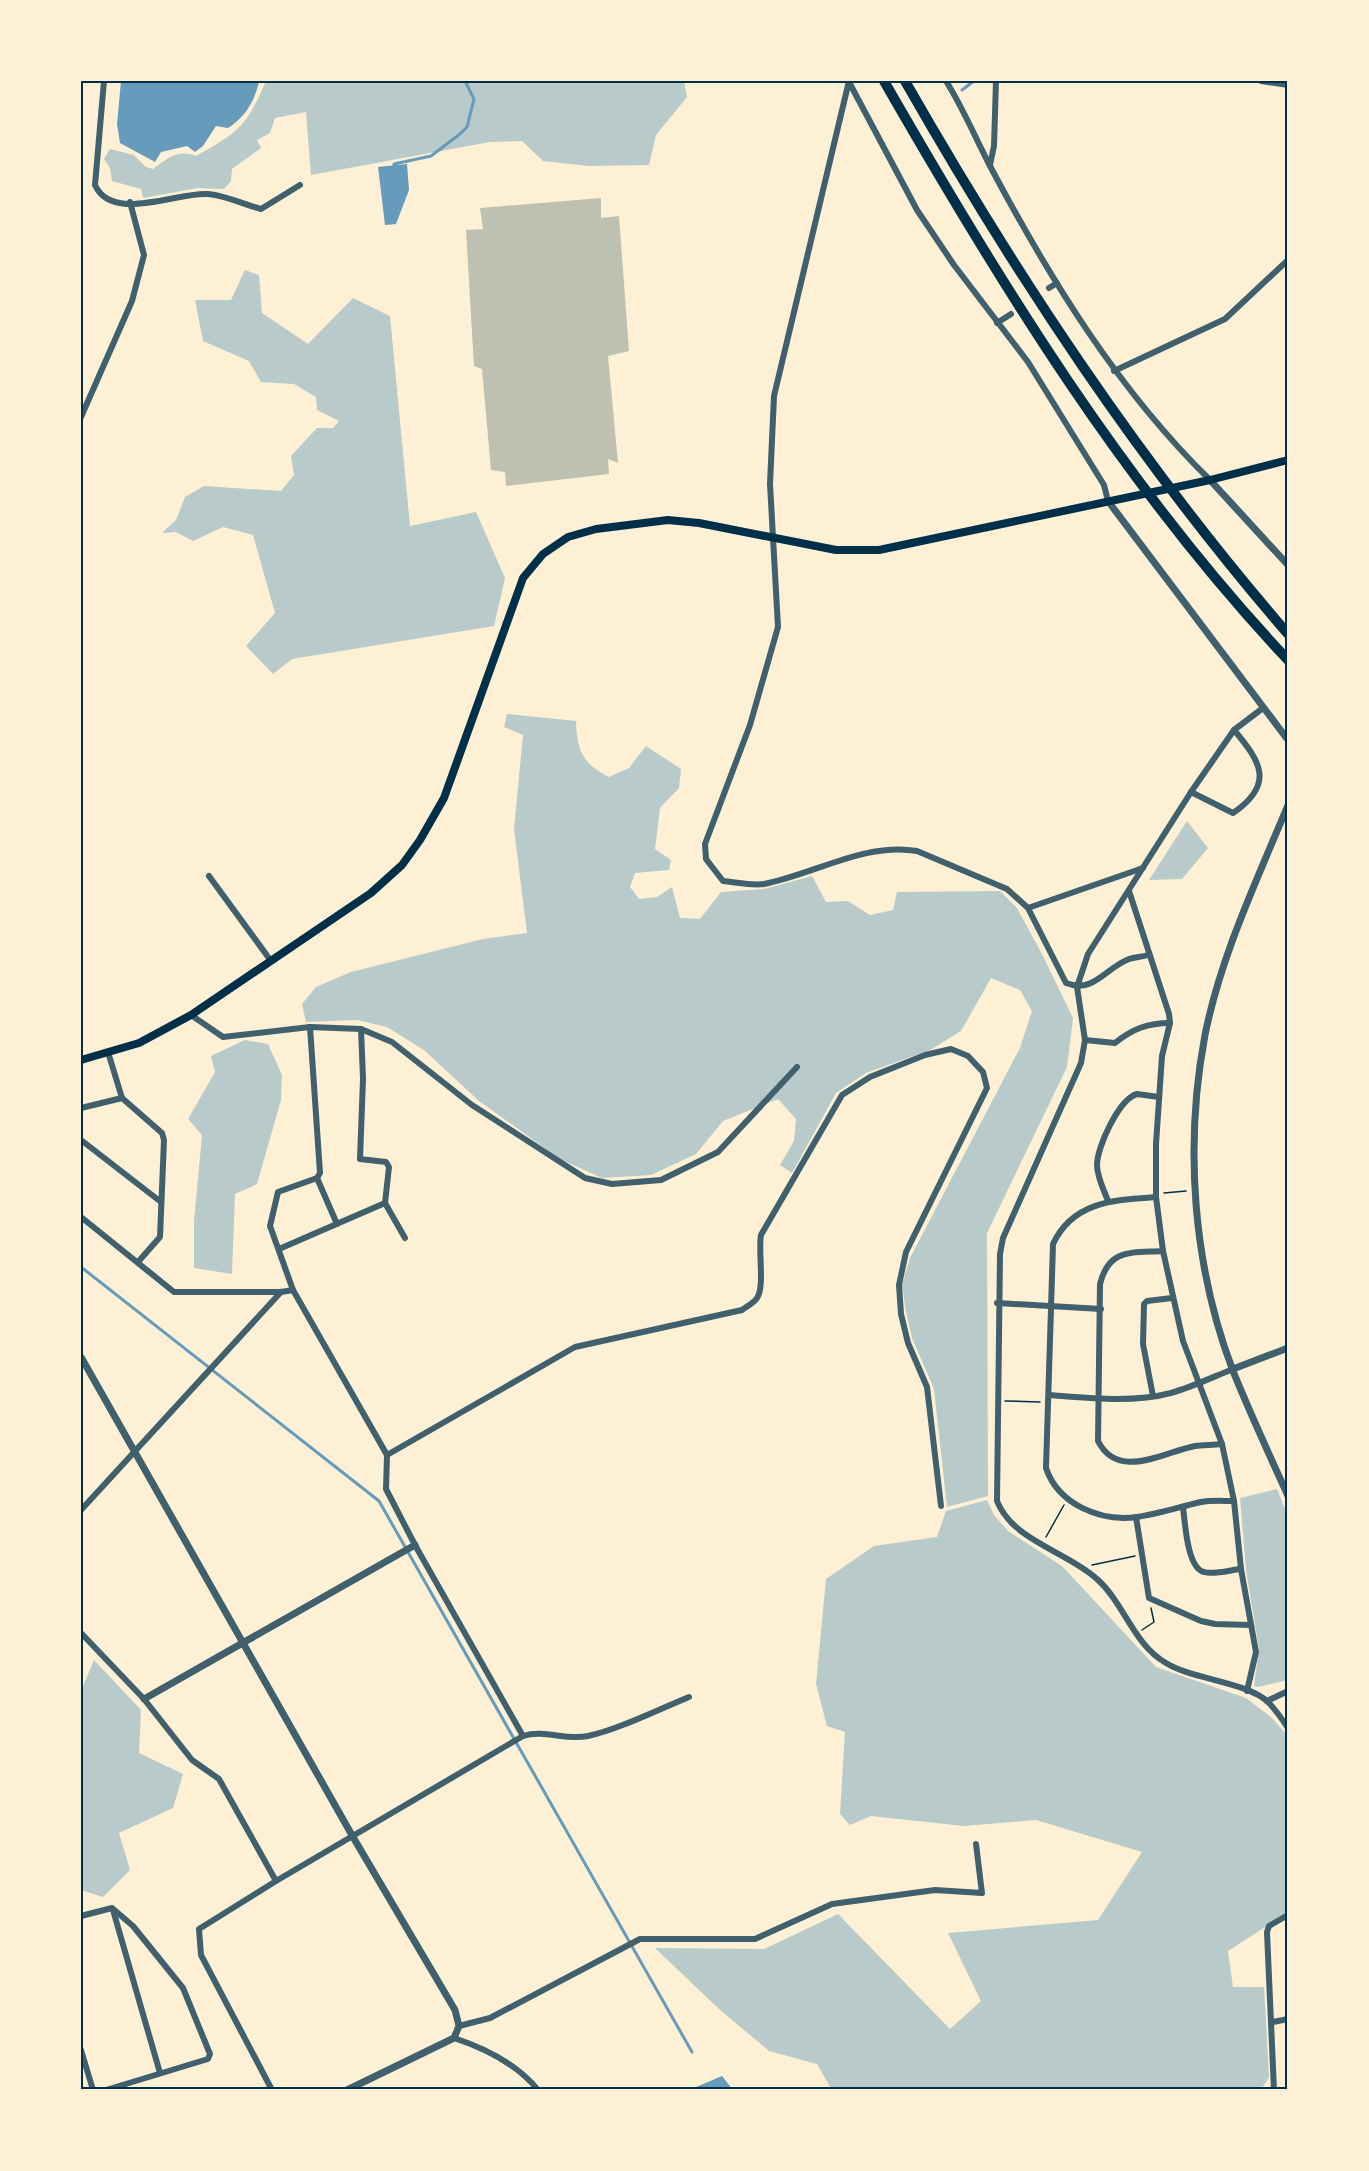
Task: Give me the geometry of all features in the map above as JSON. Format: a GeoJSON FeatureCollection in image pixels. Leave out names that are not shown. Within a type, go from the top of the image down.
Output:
{"type":"FeatureCollection","features":[{"type":"Feature","properties":{"kind":"highway"},"geometry":{"type":"LineString","coordinates":[[884,81],[966,222],[1068,381],[1181,537],[1288,660]]}},
{"type":"Feature","properties":{"kind":"highway"},"geometry":{"type":"LineString","coordinates":[[905,81],[982,212],[1084,370],[1199,528],[1288,634]]}},
{"type":"Feature","properties":{"kind":"main road"},"geometry":{"type":"LineString","coordinates":[[81,1060],[139,1043],[191,1015],[371,893],[402,864],[420,840],[444,798],[523,578],[543,554],[555,544],[577,534],[668,520],[699,523],[836,550],[879,550],[1205,481],[1288,460]]}},
{"type":"Feature","properties":{"kind":"street"},"geometry":{"type":"LineString","coordinates":[[104,81],[95,184],[104,196],[117,203],[130,202],[143,205],[208,194],[261,209],[300,185]]}},
{"type":"Feature","properties":{"kind":"street"},"geometry":{"type":"LineString","coordinates":[[849,81],[917,210],[1039,381],[1104,485],[1108,501],[1288,740]]}},
{"type":"Feature","properties":{"kind":"street"},"geometry":{"type":"LineString","coordinates":[[849,81],[774,396],[770,484],[778,627],[750,725],[705,844],[706,859],[723,881],[762,884],[873,851],[902,849],[937,859],[1007,889],[1028,908],[1066,983],[1077,987],[1089,986],[1128,959],[1148,956]]}},
{"type":"Feature","properties":{"kind":"street"},"geometry":{"type":"LineString","coordinates":[[946,81],[967,116],[990,166],[1057,284],[1114,370],[1205,481],[1288,565]]}},
{"type":"Feature","properties":{"kind":"street"},"geometry":{"type":"LineString","coordinates":[[990,166],[994,146],[996,81]]}},
{"type":"Feature","properties":{"kind":"street"},"geometry":{"type":"LineString","coordinates":[[1261,81],[1288,85]]}},
{"type":"Feature","properties":{"kind":"street"},"geometry":{"type":"LineString","coordinates":[[81,417],[132,301],[144,255],[130,202]]}},
{"type":"Feature","properties":{"kind":"street"},"geometry":{"type":"LineString","coordinates":[[1114,370],[1225,319],[1288,260]]}},
{"type":"Feature","properties":{"kind":"street"},"geometry":{"type":"LineString","coordinates":[[1049,288],[1057,284]]}},
{"type":"Feature","properties":{"kind":"street"},"geometry":{"type":"LineString","coordinates":[[997,323],[1011,314]]}},
{"type":"Feature","properties":{"kind":"street"},"geometry":{"type":"LineString","coordinates":[[1263,708],[1234,730],[1191,792],[1088,954],[1077,987],[1085,1040],[1081,1063],[1003,1239],[997,1303],[997,1501],[1005,1517],[1083,1568],[1107,1589],[1153,1654],[1169,1665],[1247,1691],[1267,1701],[1288,1728]]}},
{"type":"Feature","properties":{"kind":"street"},"geometry":{"type":"LineString","coordinates":[[1191,792],[1233,813],[1243,806],[1254,790],[1261,771],[1258,762],[1234,730]]}},
{"type":"Feature","properties":{"kind":"street"},"geometry":{"type":"LineString","coordinates":[[1288,805],[1233,941],[1205,1035],[1195,1119],[1196,1190],[1206,1276],[1233,1369],[1288,1496]]}},
{"type":"Feature","properties":{"kind":"street"},"geometry":{"type":"LineString","coordinates":[[1028,908],[1143,868]]}},
{"type":"Feature","properties":{"kind":"street"},"geometry":{"type":"LineString","coordinates":[[209,876],[271,961]]}},
{"type":"Feature","properties":{"kind":"street"},"geometry":{"type":"LineString","coordinates":[[1129,891],[1148,956],[1167,1006],[1170,1023],[1162,1056],[1159,1096],[1156,1197],[1162,1251],[1183,1341],[1222,1444],[1234,1501],[1241,1569],[1256,1652],[1255,1667],[1247,1691]]}},
{"type":"Feature","properties":{"kind":"street"},"geometry":{"type":"LineString","coordinates":[[191,1015],[223,1037],[310,1027],[361,1029],[392,1042],[472,1105],[585,1178],[612,1184],[661,1180],[718,1152],[797,1067]]}},
{"type":"Feature","properties":{"kind":"street"},"geometry":{"type":"LineString","coordinates":[[1085,1040],[1115,1043],[1127,1034],[1151,1023],[1170,1023]]}},
{"type":"Feature","properties":{"kind":"street"},"geometry":{"type":"LineString","coordinates":[[310,1027],[320,1173],[317,1178],[276,1196],[270,1226],[292,1290],[387,1455],[386,1489],[415,1545],[524,1736]]}},
{"type":"Feature","properties":{"kind":"street"},"geometry":{"type":"LineString","coordinates":[[361,1029],[363,1079],[360,1159],[386,1162],[389,1167],[385,1203],[405,1238]]}},
{"type":"Feature","properties":{"kind":"street"},"geometry":{"type":"LineString","coordinates":[[387,1455],[575,1347],[742,1310],[757,1298],[761,1285],[758,1252],[761,1235],[842,1095],[881,1073],[925,1055],[951,1049],[968,1056],[983,1072],[987,1088],[906,1252],[899,1285],[901,1314],[908,1343],[927,1387],[941,1506]]}},
{"type":"Feature","properties":{"kind":"street"},"geometry":{"type":"LineString","coordinates":[[108,1052],[122,1098],[162,1133],[160,1237],[138,1262]]}},
{"type":"Feature","properties":{"kind":"street"},"geometry":{"type":"LineString","coordinates":[[1108,1201],[1098,1171],[1098,1156],[1120,1106],[1137,1094],[1159,1096]]}},
{"type":"Feature","properties":{"kind":"street"},"geometry":{"type":"LineString","coordinates":[[81,1108],[122,1098]]}},
{"type":"Feature","properties":{"kind":"street"},"geometry":{"type":"LineString","coordinates":[[81,1140],[161,1202]]}},
{"type":"Feature","properties":{"kind":"street"},"geometry":{"type":"LineString","coordinates":[[317,1178],[337,1224]]}},
{"type":"Feature","properties":{"kind":"street"},"geometry":{"type":"LineString","coordinates":[[1156,1197],[1108,1201],[1074,1215],[1057,1236],[1052,1256],[1046,1468],[1053,1486],[1067,1500],[1105,1515],[1137,1517],[1203,1502],[1234,1501]]}},
{"type":"Feature","properties":{"kind":"street"},"geometry":{"type":"LineString","coordinates":[[279,1249],[385,1203]]}},
{"type":"Feature","properties":{"kind":"street"},"geometry":{"type":"LineString","coordinates":[[81,1217],[174,1292],[281,1293],[292,1290]]}},
{"type":"Feature","properties":{"kind":"street"},"geometry":{"type":"LineString","coordinates":[[1162,1251],[1126,1253],[1110,1261],[1104,1269],[1101,1284],[1098,1441],[1107,1454],[1118,1460],[1150,1461],[1196,1446],[1222,1444]]}},
{"type":"Feature","properties":{"kind":"street"},"geometry":{"type":"LineString","coordinates":[[81,1510],[281,1293]]}},
{"type":"Feature","properties":{"kind":"street"},"geometry":{"type":"LineString","coordinates":[[1153,1396],[1143,1344],[1144,1304],[1147,1300],[1172,1298]]}},
{"type":"Feature","properties":{"kind":"street"},"geometry":{"type":"LineString","coordinates":[[997,1303],[1101,1309]]}},
{"type":"Feature","properties":{"kind":"street"},"geometry":{"type":"LineString","coordinates":[[1049,1399],[1153,1396],[1199,1383],[1288,1348]]}},
{"type":"Feature","properties":{"kind":"street"},"geometry":{"type":"LineString","coordinates":[[81,1357],[353,1837],[455,2010],[459,2026],[454,2038],[347,2090]]}},
{"type":"Feature","properties":{"kind":"street"},"geometry":{"type":"LineString","coordinates":[[1183,1507],[1190,1551],[1197,1568],[1203,1572],[1241,1569]]}},
{"type":"Feature","properties":{"kind":"street"},"geometry":{"type":"LineString","coordinates":[[1137,1517],[1149,1598],[1201,1621],[1215,1624],[1250,1625]]}},
{"type":"Feature","properties":{"kind":"street"},"geometry":{"type":"LineString","coordinates":[[144,1699],[415,1545]]}},
{"type":"Feature","properties":{"kind":"street"},"geometry":{"type":"LineString","coordinates":[[81,1633],[144,1699],[192,1760],[212,1773],[225,1787],[276,1881]]}},
{"type":"Feature","properties":{"kind":"street"},"geometry":{"type":"LineString","coordinates":[[1267,1701],[1288,1691]]}},
{"type":"Feature","properties":{"kind":"street"},"geometry":{"type":"LineString","coordinates":[[272,2090],[201,1954],[199,1929],[276,1881],[524,1736],[537,1732],[560,1737],[588,1736],[689,1697]]}},
{"type":"Feature","properties":{"kind":"street"},"geometry":{"type":"LineString","coordinates":[[459,2026],[490,2018],[640,1939],[755,1939],[832,1904],[935,1890],[982,1893],[976,1844]]}},
{"type":"Feature","properties":{"kind":"street"},"geometry":{"type":"LineString","coordinates":[[81,1916],[112,1908]]}},
{"type":"Feature","properties":{"kind":"street"},"geometry":{"type":"LineString","coordinates":[[106,2090],[208,2059],[210,2054],[183,1988],[133,1926],[112,1908]]}},
{"type":"Feature","properties":{"kind":"street"},"geometry":{"type":"LineString","coordinates":[[112,1908],[160,2073]]}},
{"type":"Feature","properties":{"kind":"street"},"geometry":{"type":"LineString","coordinates":[[1274,2090],[1273,2022],[1267,1932],[1269,1926],[1288,1915]]}},
{"type":"Feature","properties":{"kind":"street"},"geometry":{"type":"LineString","coordinates":[[1273,2022],[1288,2019]]}},
{"type":"Feature","properties":{"kind":"street"},"geometry":{"type":"LineString","coordinates":[[454,2038],[480,2046],[530,2079],[538,2090]]}},
{"type":"Feature","properties":{"kind":"street"},"geometry":{"type":"LineString","coordinates":[[81,2050],[93,2090]]}},
{"type":"Feature","properties":{"kind":"path"},"geometry":{"type":"LineString","coordinates":[[1156,1197],[1164,1193],[1196,1190]]}},
{"type":"Feature","properties":{"kind":"path"},"geometry":{"type":"LineString","coordinates":[[998,1401],[1049,1399]]}},
{"type":"Feature","properties":{"kind":"path"},"geometry":{"type":"LineString","coordinates":[[1042,1543],[1067,1500]]}},
{"type":"Feature","properties":{"kind":"path"},"geometry":{"type":"LineString","coordinates":[[1083,1568],[1142,1554]]}},
{"type":"Feature","properties":{"kind":"path"},"geometry":{"type":"LineString","coordinates":[[1136,1633],[1154,1622],[1149,1598]]}},
{"type":"Feature","properties":{"kind":"shaded area"},"geometry":{"type":"Polygon","coordinates":[[[266,81],[684,81],[687,97],[656,135],[649,165],[589,166],[543,161],[522,141],[490,142],[311,175],[306,112],[275,118],[270,133],[257,140],[261,148],[232,169],[231,181],[224,189],[198,188],[143,198],[141,189],[112,181],[110,168],[104,159],[110,149],[134,155],[146,167],[153,169],[178,154],[196,156],[240,127],[253,109],[266,81]]]}},
{"type":"Feature","properties":{"kind":"shaded area"},"geometry":{"type":"Polygon","coordinates":[[[245,270],[259,275],[262,313],[308,344],[353,298],[390,316],[410,526],[476,512],[505,578],[494,626],[292,659],[273,674],[246,646],[275,613],[253,535],[223,527],[193,541],[176,532],[162,533],[176,520],[185,497],[204,486],[281,491],[294,475],[291,456],[317,428],[333,428],[339,421],[317,410],[316,397],[294,384],[261,382],[249,361],[203,341],[195,300],[231,300],[245,270]]]}},
{"type":"Feature","properties":{"kind":"shaded area"},"geometry":{"type":"Polygon","coordinates":[[[507,714],[576,721],[578,740],[583,755],[593,767],[609,777],[629,768],[646,746],[681,769],[679,788],[660,808],[655,849],[671,860],[669,870],[635,873],[630,887],[639,899],[657,897],[672,887],[680,918],[700,919],[721,892],[764,889],[812,876],[826,902],[848,901],[870,915],[893,910],[897,892],[1000,891],[1017,908],[1073,1018],[1067,1067],[987,1233],[988,1496],[947,1507],[934,1389],[912,1338],[902,1285],[910,1258],[1020,1048],[1032,1011],[1020,990],[991,978],[961,1031],[930,1050],[866,1073],[836,1093],[792,1173],[780,1165],[794,1141],[796,1119],[778,1099],[723,1121],[696,1154],[651,1175],[602,1178],[560,1159],[479,1101],[424,1050],[387,1027],[357,1020],[306,1022],[302,1004],[316,987],[351,972],[483,939],[527,933],[514,829],[523,735],[504,727],[507,714]]]}},
{"type":"Feature","properties":{"kind":"shaded area"},"geometry":{"type":"Polygon","coordinates":[[[1187,821],[1208,848],[1182,879],[1149,880],[1187,821]]]}},
{"type":"Feature","properties":{"kind":"shaded area"},"geometry":{"type":"Polygon","coordinates":[[[245,1040],[268,1044],[282,1075],[281,1100],[257,1184],[235,1194],[232,1274],[194,1268],[194,1221],[202,1135],[188,1119],[215,1072],[211,1056],[245,1040]]]}},
{"type":"Feature","properties":{"kind":"shaded area"},"geometry":{"type":"Polygon","coordinates":[[[1277,1489],[1288,1516],[1288,1680],[1258,1687],[1254,1686],[1259,1649],[1246,1570],[1240,1498],[1277,1489]]]}},
{"type":"Feature","properties":{"kind":"shaded area"},"geometry":{"type":"Polygon","coordinates":[[[987,1500],[994,1515],[1008,1531],[1062,1566],[1156,1667],[1246,1698],[1272,1718],[1288,1736],[1288,1912],[1228,1951],[1233,1987],[1264,1987],[1269,2077],[1261,2090],[832,2090],[817,2064],[769,2051],[719,2009],[655,1948],[764,1949],[838,1914],[950,2029],[981,2001],[948,1933],[1098,1920],[1142,1852],[1036,1820],[964,1826],[871,1816],[850,1825],[840,1814],[845,1732],[827,1726],[816,1684],[826,1579],[874,1546],[937,1537],[946,1511],[987,1500]]]}},
{"type":"Feature","properties":{"kind":"shaded area"},"geometry":{"type":"Polygon","coordinates":[[[94,1660],[141,1710],[139,1753],[183,1774],[173,1808],[119,1833],[130,1870],[103,1897],[81,1890],[81,1691],[94,1660]]]}},
{"type":"Feature","properties":{"kind":"water"},"geometry":{"type":"Polygon","coordinates":[[[121,81],[259,81],[248,108],[234,124],[228,128],[216,126],[203,146],[195,152],[187,146],[161,152],[155,162],[120,143],[117,124],[121,81]]]}},
{"type":"Feature","properties":{"kind":"water"},"geometry":{"type":"Polygon","coordinates":[[[407,164],[409,190],[396,224],[385,225],[378,167],[407,164]]]}},
{"type":"Feature","properties":{"kind":"water"},"geometry":{"type":"Polygon","coordinates":[[[722,2076],[733,2090],[689,2090],[722,2076]]]}},
{"type":"Feature","properties":{"kind":"building"},"geometry":{"type":"Polygon","coordinates":[[[601,198],[601,218],[619,216],[629,351],[608,356],[618,463],[608,459],[609,474],[506,486],[505,472],[491,470],[482,369],[474,366],[466,230],[483,229],[480,208],[601,198]]]}},
{"type":"Feature","properties":{"kind":"waterway"},"geometry":{"type":"LineString","coordinates":[[394,167],[394,164],[431,156],[467,127],[474,99],[465,81]]}},
{"type":"Feature","properties":{"kind":"waterway"},"geometry":{"type":"LineString","coordinates":[[962,90],[974,81]]}},
{"type":"Feature","properties":{"kind":"waterway"},"geometry":{"type":"LineString","coordinates":[[81,1267],[379,1501],[692,2052]]}}]}
